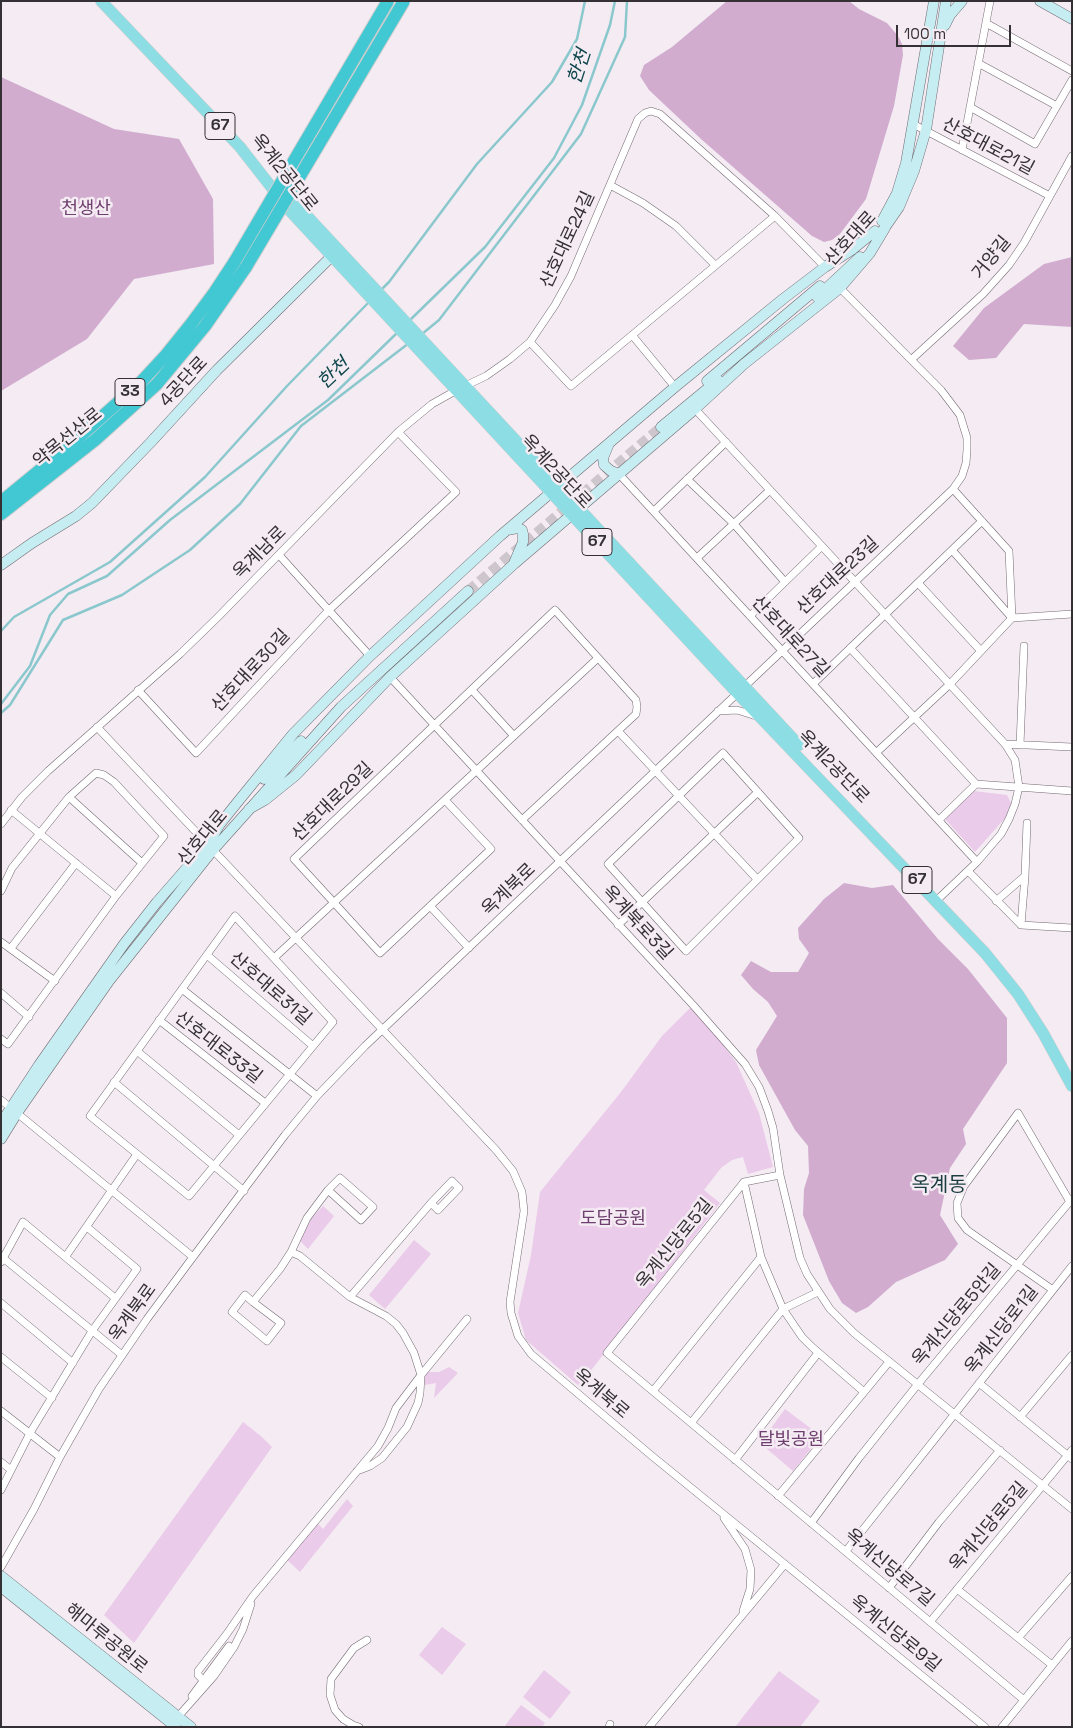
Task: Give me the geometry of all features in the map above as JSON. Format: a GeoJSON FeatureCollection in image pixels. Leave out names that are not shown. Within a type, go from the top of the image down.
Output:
{"type":"FeatureCollection","features":[{"type":"Feature","properties":{"kind":"highway","name":"33"},"geometry":{"type":"LineString","coordinates":[[240,264],[388,1]]}},
{"type":"Feature","properties":{"kind":"highway","name":"33"},"geometry":{"type":"LineString","coordinates":[[240,264],[404,1]]}},
{"type":"Feature","properties":{"kind":"highway","name":"약목선산로"},"geometry":{"type":"LineString","coordinates":[[1,502],[68,447],[141,382],[166,355],[240,264]]}},
{"type":"Feature","properties":{"kind":"highway","name":"약목선산로"},"geometry":{"type":"LineString","coordinates":[[1,514],[95,440],[157,384],[205,326],[240,264]]}},
{"type":"Feature","properties":{"kind":"main road","name":"옥계2공단로"},"geometry":{"type":"LineString","coordinates":[[101,1],[240,147],[279,198],[335,252]]}},
{"type":"Feature","properties":{"kind":"main road","name":"옥계2공단로"},"geometry":{"type":"LineString","coordinates":[[111,1],[250,148],[273,180],[335,252],[740,689],[939,898]]}},
{"type":"Feature","properties":{"kind":"main road","name":"옥계2공단로"},"geometry":{"type":"LineString","coordinates":[[740,689],[764,720],[1002,962],[1032,1003],[1058,1044],[1071,1080]]}},
{"type":"Feature","properties":{"kind":"street","name":"산호대로"},"geometry":{"type":"LineString","coordinates":[[880,230],[899,186],[906,163],[934,1]]}},
{"type":"Feature","properties":{"kind":"street","name":"산호대로"},"geometry":{"type":"LineString","coordinates":[[658,425],[855,255],[880,230],[899,207],[914,171],[926,130],[946,1]]}},
{"type":"Feature","properties":{"kind":"street"},"geometry":{"type":"LineString","coordinates":[[942,30],[950,15],[962,1]]}},
{"type":"Feature","properties":{"kind":"street"},"geometry":{"type":"LineString","coordinates":[[962,150],[990,1]]}},
{"type":"Feature","properties":{"kind":"street"},"geometry":{"type":"LineString","coordinates":[[1040,1],[1072,20]]}},
{"type":"Feature","properties":{"kind":"street"},"geometry":{"type":"LineString","coordinates":[[986,23],[1072,71]]}},
{"type":"Feature","properties":{"kind":"street"},"geometry":{"type":"LineString","coordinates":[[978,63],[1057,106]]}},
{"type":"Feature","properties":{"kind":"street"},"geometry":{"type":"LineString","coordinates":[[970,107],[1035,144],[1072,80]]}},
{"type":"Feature","properties":{"kind":"street","name":"산호대로24길"},"geometry":{"type":"LineString","coordinates":[[461,388],[486,376],[530,342],[555,305],[571,276],[638,119],[644,113],[656,112],[775,216],[825,267]]}},
{"type":"Feature","properties":{"kind":"street","name":"산호대로21길"},"geometry":{"type":"LineString","coordinates":[[913,124],[1050,196]]}},
{"type":"Feature","properties":{"kind":"street","name":"거양길"},"geometry":{"type":"LineString","coordinates":[[912,359],[982,294],[1009,265],[1024,243],[1072,156]]}},
{"type":"Feature","properties":{"kind":"street","name":"산호대로24길"},"geometry":{"type":"LineString","coordinates":[[610,185],[642,203],[676,226],[715,265]]}},
{"type":"Feature","properties":{"kind":"street"},"geometry":{"type":"LineString","coordinates":[[530,342],[570,386],[775,216]]}},
{"type":"Feature","properties":{"kind":"street"},"geometry":{"type":"LineString","coordinates":[[210,847],[220,824],[293,734],[370,656],[506,531],[675,387],[783,299],[825,267],[880,230]]}},
{"type":"Feature","properties":{"kind":"street"},"geometry":{"type":"LineString","coordinates":[[249,809],[265,800],[296,774],[390,677],[514,564],[695,409],[744,364],[840,288],[870,253],[880,230]]}},
{"type":"Feature","properties":{"kind":"street","name":"4공단로"},"geometry":{"type":"LineString","coordinates":[[1,565],[76,516],[92,502],[152,442],[217,370],[335,252]]}},
{"type":"Feature","properties":{"kind":"street","name":"산호대로23길"},"geometry":{"type":"LineString","coordinates":[[740,689],[953,489],[962,476],[966,463],[967,438],[965,427],[952,404],[912,359],[840,288]]}},
{"type":"Feature","properties":{"kind":"street"},"geometry":{"type":"LineString","coordinates":[[632,335],[675,387]]}},
{"type":"Feature","properties":{"kind":"street","name":"옥계남로"},"geometry":{"type":"LineString","coordinates":[[1,824],[11,810],[48,771],[180,654],[280,556],[398,432],[432,404],[461,388]]}},
{"type":"Feature","properties":{"kind":"street"},"geometry":{"type":"LineString","coordinates":[[695,409],[1005,744],[1015,760],[1019,787],[1010,819],[1001,834],[977,862],[939,898]]}},
{"type":"Feature","properties":{"kind":"street","name":"산호대로30길"},"geometry":{"type":"LineString","coordinates":[[138,690],[196,753],[328,610],[456,492],[398,432]]}},
{"type":"Feature","properties":{"kind":"street"},"geometry":{"type":"LineString","coordinates":[[654,511],[726,442]]}},
{"type":"Feature","properties":{"kind":"street"},"geometry":{"type":"LineString","coordinates":[[610,443],[604,454],[604,465],[619,474]]}},
{"type":"Feature","properties":{"kind":"street","name":"산호대로27길"},"geometry":{"type":"LineString","coordinates":[[619,474],[977,862]]}},
{"type":"Feature","properties":{"kind":"street"},"geometry":{"type":"LineString","coordinates":[[687,479],[734,524],[786,582]]}},
{"type":"Feature","properties":{"kind":"street"},"geometry":{"type":"LineString","coordinates":[[953,489],[1008,551],[1012,618]]}},
{"type":"Feature","properties":{"kind":"street"},"geometry":{"type":"LineString","coordinates":[[698,558],[770,490]]}},
{"type":"Feature","properties":{"kind":"street"},"geometry":{"type":"LineString","coordinates":[[813,684],[982,521]]}},
{"type":"Feature","properties":{"kind":"street"},"geometry":{"type":"LineString","coordinates":[[506,531],[518,528],[522,530],[523,534],[523,542],[514,564]]}},
{"type":"Feature","properties":{"kind":"street"},"geometry":{"type":"LineString","coordinates":[[750,616],[822,546]]}},
{"type":"Feature","properties":{"kind":"street"},"geometry":{"type":"LineString","coordinates":[[952,550],[1012,618]]}},
{"type":"Feature","properties":{"kind":"street"},"geometry":{"type":"LineString","coordinates":[[280,556],[370,656]]}},
{"type":"Feature","properties":{"kind":"street"},"geometry":{"type":"LineString","coordinates":[[918,583],[981,651]]}},
{"type":"Feature","properties":{"kind":"street","name":"산호대로"},"geometry":{"type":"LineString","coordinates":[[1,1139],[14,1111],[124,944],[157,902],[249,809],[341,707],[465,589],[421,624],[331,711],[257,787],[210,847]]}},
{"type":"Feature","properties":{"kind":"street","name":"산호대로29길"},"geometry":{"type":"LineString","coordinates":[[445,800],[491,849],[380,953],[294,859],[555,610],[636,700],[636,714],[522,820]]}},
{"type":"Feature","properties":{"kind":"street"},"geometry":{"type":"LineString","coordinates":[[877,752],[950,684],[1012,618],[1072,614]]}},
{"type":"Feature","properties":{"kind":"street"},"geometry":{"type":"LineString","coordinates":[[1020,745],[1024,646]]}},
{"type":"Feature","properties":{"kind":"street"},"geometry":{"type":"LineString","coordinates":[[850,648],[976,784],[1072,791]]}},
{"type":"Feature","properties":{"kind":"street"},"geometry":{"type":"LineString","coordinates":[[334,902],[598,658]]}},
{"type":"Feature","properties":{"kind":"street"},"geometry":{"type":"LineString","coordinates":[[390,677],[560,861]]}},
{"type":"Feature","properties":{"kind":"street","name":"옥계북로"},"geometry":{"type":"LineString","coordinates":[[1,1567],[99,1389],[193,1256],[285,1135],[318,1096],[365,1046],[740,689]]}},
{"type":"Feature","properties":{"kind":"street"},"geometry":{"type":"LineString","coordinates":[[472,690],[514,736]]}},
{"type":"Feature","properties":{"kind":"street"},"geometry":{"type":"LineString","coordinates":[[718,711],[737,710],[764,720]]}},
{"type":"Feature","properties":{"kind":"street"},"geometry":{"type":"LineString","coordinates":[[97,727],[382,1031]]}},
{"type":"Feature","properties":{"kind":"street"},"geometry":{"type":"LineString","coordinates":[[618,731],[757,879]]}},
{"type":"Feature","properties":{"kind":"street"},"geometry":{"type":"LineString","coordinates":[[1005,744],[1072,748]]}},
{"type":"Feature","properties":{"kind":"street"},"geometry":{"type":"LineString","coordinates":[[723,752],[758,792],[799,838],[686,951],[608,864],[723,752]]}},
{"type":"Feature","properties":{"kind":"street"},"geometry":{"type":"LineString","coordinates":[[1,891],[12,868],[40,833],[69,797],[96,773],[104,775],[114,782],[164,836],[116,896],[30,1017],[8,1044],[1,1039]]}},
{"type":"Feature","properties":{"kind":"street"},"geometry":{"type":"LineString","coordinates":[[939,820],[976,784]]}},
{"type":"Feature","properties":{"kind":"street"},"geometry":{"type":"LineString","coordinates":[[618,925],[758,792]]}},
{"type":"Feature","properties":{"kind":"street"},"geometry":{"type":"LineString","coordinates":[[69,797],[142,863]]}},
{"type":"Feature","properties":{"kind":"street"},"geometry":{"type":"LineString","coordinates":[[11,810],[116,896]]}},
{"type":"Feature","properties":{"kind":"street"},"geometry":{"type":"LineString","coordinates":[[1022,925],[1027,823]]}},
{"type":"Feature","properties":{"kind":"street","name":"옥계북로3길"},"geometry":{"type":"LineString","coordinates":[[560,861],[692,1005]]}},
{"type":"Feature","properties":{"kind":"street"},"geometry":{"type":"LineString","coordinates":[[11,948],[76,863]]}},
{"type":"Feature","properties":{"kind":"street"},"geometry":{"type":"LineString","coordinates":[[968,871],[1022,925],[1072,928]]}},
{"type":"Feature","properties":{"kind":"street"},"geometry":{"type":"LineString","coordinates":[[996,901],[1025,876]]}},
{"type":"Feature","properties":{"kind":"street","name":"산호대로31길"},"geometry":{"type":"LineString","coordinates":[[274,958],[334,902]]}},
{"type":"Feature","properties":{"kind":"street"},"geometry":{"type":"LineString","coordinates":[[430,906],[469,948]]}},
{"type":"Feature","properties":{"kind":"street","name":"산호대로31길"},"geometry":{"type":"LineString","coordinates":[[159,1020],[235,916],[332,1022]]}},
{"type":"Feature","properties":{"kind":"street"},"geometry":{"type":"LineString","coordinates":[[1,942],[55,981]]}},
{"type":"Feature","properties":{"kind":"street","name":"산호대로31길"},"geometry":{"type":"LineString","coordinates":[[207,955],[313,1046]]}},
{"type":"Feature","properties":{"kind":"street"},"geometry":{"type":"LineString","coordinates":[[182,989],[318,1096]]}},
{"type":"Feature","properties":{"kind":"street"},"geometry":{"type":"LineString","coordinates":[[1,993],[30,1017]]}},
{"type":"Feature","properties":{"kind":"street","name":"옥계신당로5길"},"geometry":{"type":"LineString","coordinates":[[692,1005],[745,1064],[759,1087],[773,1128],[780,1175],[800,1258],[818,1292],[840,1320],[889,1362],[955,1413],[1072,1509]]}},
{"type":"Feature","properties":{"kind":"street","name":"산호대로33길"},"geometry":{"type":"LineString","coordinates":[[265,1103],[159,1020],[90,1116],[189,1196],[332,1022]]}},
{"type":"Feature","properties":{"kind":"street","name":"옥계북로"},"geometry":{"type":"LineString","coordinates":[[382,1031],[505,1160],[518,1182],[523,1203],[524,1222],[510,1302],[513,1323],[525,1347],[537,1360],[785,1564]]}},
{"type":"Feature","properties":{"kind":"street"},"geometry":{"type":"LineString","coordinates":[[137,1051],[239,1135]]}},
{"type":"Feature","properties":{"kind":"street"},"geometry":{"type":"LineString","coordinates":[[114,1082],[244,1191]]}},
{"type":"Feature","properties":{"kind":"street"},"geometry":{"type":"LineString","coordinates":[[1,1100],[193,1256]]}},
{"type":"Feature","properties":{"kind":"street","name":"산호대로"},"geometry":{"type":"LineString","coordinates":[[1,1123],[14,1111]]}},
{"type":"Feature","properties":{"kind":"street","name":"옥계신당로5안길"},"geometry":{"type":"LineString","coordinates":[[918,1384],[1018,1265],[1071,1201],[1018,1114],[964,1186],[956,1203],[958,1218],[967,1230],[1018,1265]]}},
{"type":"Feature","properties":{"kind":"street"},"geometry":{"type":"LineString","coordinates":[[66,1256],[137,1154]]}},
{"type":"Feature","properties":{"kind":"street"},"geometry":{"type":"LineString","coordinates":[[780,1175],[744,1182],[761,1257],[783,1309],[802,1337],[864,1392]]}},
{"type":"Feature","properties":{"kind":"street"},"geometry":{"type":"LineString","coordinates":[[253,1302],[280,1269],[307,1218],[328,1190],[340,1178],[373,1207],[361,1220],[328,1190]]}},
{"type":"Feature","properties":{"kind":"street","name":"옥계신당로5길"},"geometry":{"type":"LineString","coordinates":[[607,1353],[744,1182]]}},
{"type":"Feature","properties":{"kind":"street"},"geometry":{"type":"LineString","coordinates":[[350,1297],[431,1204]]}},
{"type":"Feature","properties":{"kind":"street"},"geometry":{"type":"LineString","coordinates":[[116,1298],[23,1222],[2,1260],[122,1355]]}},
{"type":"Feature","properties":{"kind":"street"},"geometry":{"type":"LineString","coordinates":[[1,1490],[30,1433],[92,1331],[137,1269],[86,1227]]}},
{"type":"Feature","properties":{"kind":"street"},"geometry":{"type":"LineString","coordinates":[[290,1252],[300,1256],[350,1297],[386,1316],[396,1324],[404,1333],[414,1353],[421,1375],[418,1403],[407,1427],[382,1458],[356,1472]]}},
{"type":"Feature","properties":{"kind":"street"},"geometry":{"type":"LineString","coordinates":[[653,1392],[761,1257]]}},
{"type":"Feature","properties":{"kind":"street"},"geometry":{"type":"LineString","coordinates":[[1018,1265],[1053,1290]]}},
{"type":"Feature","properties":{"kind":"street","name":"옥계신당로1길"},"geometry":{"type":"LineString","coordinates":[[955,1413],[1072,1266]]}},
{"type":"Feature","properties":{"kind":"street"},"geometry":{"type":"LineString","coordinates":[[690,1423],[783,1309],[818,1292]]}},
{"type":"Feature","properties":{"kind":"street"},"geometry":{"type":"LineString","coordinates":[[245,1295],[253,1302],[281,1323],[266,1341],[232,1312],[245,1295]]}},
{"type":"Feature","properties":{"kind":"street"},"geometry":{"type":"LineString","coordinates":[[1,1303],[73,1363]]}},
{"type":"Feature","properties":{"kind":"street"},"geometry":{"type":"LineString","coordinates":[[203,1680],[198,1675],[198,1672],[253,1596],[378,1446],[396,1408],[467,1319]]}},
{"type":"Feature","properties":{"kind":"street","name":"옥계신당로7길"},"geometry":{"type":"LineString","coordinates":[[607,1353],[1024,1700]]}},
{"type":"Feature","properties":{"kind":"street"},"geometry":{"type":"LineString","coordinates":[[735,1460],[818,1353]]}},
{"type":"Feature","properties":{"kind":"street"},"geometry":{"type":"LineString","coordinates":[[1020,1417],[1072,1355]]}},
{"type":"Feature","properties":{"kind":"street"},"geometry":{"type":"LineString","coordinates":[[1,1356],[52,1398]]}},
{"type":"Feature","properties":{"kind":"street"},"geometry":{"type":"LineString","coordinates":[[778,1496],[889,1362]]}},
{"type":"Feature","properties":{"kind":"street"},"geometry":{"type":"LineString","coordinates":[[978,1383],[1070,1455],[1043,1485]]}},
{"type":"Feature","properties":{"kind":"street"},"geometry":{"type":"LineString","coordinates":[[811,1523],[859,1458],[918,1384]]}},
{"type":"Feature","properties":{"kind":"street"},"geometry":{"type":"LineString","coordinates":[[1,1411],[60,1457]]}},
{"type":"Feature","properties":{"kind":"street"},"geometry":{"type":"LineString","coordinates":[[846,1551],[955,1413]]}},
{"type":"Feature","properties":{"kind":"street"},"geometry":{"type":"LineString","coordinates":[[889,1588],[939,1522],[1000,1450]]}},
{"type":"Feature","properties":{"kind":"street"},"geometry":{"type":"LineString","coordinates":[[1,1462],[11,1470]]}},
{"type":"Feature","properties":{"kind":"street","name":"옥계신당로5길"},"geometry":{"type":"LineString","coordinates":[[930,1622],[1043,1485]]}},
{"type":"Feature","properties":{"kind":"street"},"geometry":{"type":"LineString","coordinates":[[718,1510],[746,1549],[751,1570],[750,1589],[745,1608],[735,1624]]}},
{"type":"Feature","properties":{"kind":"street"},"geometry":{"type":"LineString","coordinates":[[648,1727],[785,1564]]}},
{"type":"Feature","properties":{"kind":"street","name":"옥계신당로9길"},"geometry":{"type":"LineString","coordinates":[[785,1564],[986,1727]]}},
{"type":"Feature","properties":{"kind":"street","name":"해마루공원로"},"geometry":{"type":"LineString","coordinates":[[1,1576],[175,1722]]}},
{"type":"Feature","properties":{"kind":"street"},"geometry":{"type":"LineString","coordinates":[[1019,1638],[1072,1576]]}},
{"type":"Feature","properties":{"kind":"street","name":"해마루공원로"},"geometry":{"type":"LineString","coordinates":[[1,1587],[175,1722],[191,1727]]}},
{"type":"Feature","properties":{"kind":"street","name":"옥계신당로5길"},"geometry":{"type":"LineString","coordinates":[[957,1589],[1052,1665]]}},
{"type":"Feature","properties":{"kind":"street"},"geometry":{"type":"LineString","coordinates":[[175,1722],[233,1640],[253,1596]]}},
{"type":"Feature","properties":{"kind":"street"},"geometry":{"type":"LineString","coordinates":[[175,1722],[214,1676],[234,1647],[243,1629],[253,1596]]}},
{"type":"Feature","properties":{"kind":"street"},"geometry":{"type":"LineString","coordinates":[[226,1635],[233,1640]]}},
{"type":"Feature","properties":{"kind":"street"},"geometry":{"type":"LineString","coordinates":[[359,1727],[343,1719],[335,1710],[330,1695],[331,1679],[354,1648],[367,1640]]}},
{"type":"Feature","properties":{"kind":"street"},"geometry":{"type":"LineString","coordinates":[[1002,1727],[1072,1641]]}},
{"type":"Feature","properties":{"kind":"street"},"geometry":{"type":"LineString","coordinates":[[210,1656],[217,1662]]}},
{"type":"Feature","properties":{"kind":"green space"},"geometry":{"type":"Polygon","coordinates":[[[727,1],[849,1],[859,9],[887,23],[902,44],[903,55],[894,106],[866,199],[840,234],[832,240],[824,242],[812,236],[701,139],[649,90],[640,76],[644,65],[672,47],[727,1]]]}},
{"type":"Feature","properties":{"kind":"green space","name":"천생산"},"geometry":{"type":"Polygon","coordinates":[[[1,77],[114,129],[179,139],[213,199],[214,264],[134,279],[87,339],[1,391],[1,77]]]}},
{"type":"Feature","properties":{"kind":"green space"},"geometry":{"type":"Polygon","coordinates":[[[1072,257],[1072,327],[1024,324],[996,358],[969,360],[953,346],[984,308],[1044,264],[1072,257]]]}},
{"type":"Feature","properties":{"kind":"green space"},"geometry":{"type":"Polygon","coordinates":[[[974,791],[1007,795],[1012,805],[1006,817],[975,852],[945,819],[974,791]]]}},
{"type":"Feature","properties":{"kind":"green space"},"geometry":{"type":"Polygon","coordinates":[[[844,883],[872,888],[893,885],[938,939],[968,969],[1007,1018],[1007,1063],[963,1129],[966,1144],[950,1168],[940,1215],[958,1244],[945,1260],[896,1282],[868,1307],[856,1313],[842,1303],[829,1281],[803,1215],[804,1189],[809,1173],[808,1146],[795,1130],[759,1065],[756,1050],[777,1016],[768,1002],[741,975],[751,961],[771,972],[798,972],[809,953],[799,939],[798,928],[824,899],[844,883]]]}},
{"type":"Feature","properties":{"kind":"green space","name":"도담공원"},"geometry":{"type":"Polygon","coordinates":[[[693,1005],[736,1062],[759,1113],[773,1167],[748,1174],[743,1157],[732,1160],[721,1168],[704,1190],[720,1203],[579,1386],[526,1340],[518,1313],[531,1255],[540,1192],[621,1092],[662,1036],[693,1005]]]}},
{"type":"Feature","properties":{"kind":"green space"},"geometry":{"type":"Polygon","coordinates":[[[323,1206],[334,1216],[308,1249],[299,1240],[311,1219],[323,1206]]]}},
{"type":"Feature","properties":{"kind":"green space"},"geometry":{"type":"Polygon","coordinates":[[[414,1240],[431,1254],[385,1309],[369,1295],[414,1240]]]}},
{"type":"Feature","properties":{"kind":"green space"},"geometry":{"type":"Polygon","coordinates":[[[449,1367],[458,1373],[434,1398],[436,1383],[425,1385],[424,1375],[426,1372],[439,1372],[449,1367]]]}},
{"type":"Feature","properties":{"kind":"green space","name":"달빛공원"},"geometry":{"type":"Polygon","coordinates":[[[785,1409],[821,1436],[793,1471],[760,1443],[785,1409]]]}},
{"type":"Feature","properties":{"kind":"green space"},"geometry":{"type":"Polygon","coordinates":[[[243,1422],[272,1447],[134,1643],[104,1615],[243,1422]]]}},
{"type":"Feature","properties":{"kind":"green space"},"geometry":{"type":"Polygon","coordinates":[[[347,1499],[353,1506],[300,1572],[285,1558],[315,1521],[323,1529],[347,1499]]]}},
{"type":"Feature","properties":{"kind":"green space"},"geometry":{"type":"Polygon","coordinates":[[[442,1627],[466,1644],[442,1675],[419,1655],[442,1627]]]}},
{"type":"Feature","properties":{"kind":"green space"},"geometry":{"type":"Polygon","coordinates":[[[544,1670],[571,1692],[550,1719],[523,1697],[544,1670]]]}},
{"type":"Feature","properties":{"kind":"green space"},"geometry":{"type":"Polygon","coordinates":[[[779,1671],[820,1701],[800,1727],[735,1727],[779,1671]]]}},
{"type":"Feature","properties":{"kind":"green space"},"geometry":{"type":"Polygon","coordinates":[[[521,1705],[545,1723],[542,1727],[504,1727],[521,1705]]]}},
{"type":"Feature","properties":{"kind":"waterway"},"geometry":{"type":"LineString","coordinates":[[381,290],[389,282],[477,164],[552,82],[577,39],[585,1]]}},
{"type":"Feature","properties":{"kind":"waterway","name":"한천"},"geometry":{"type":"LineString","coordinates":[[409,321],[485,247],[554,158],[582,105],[610,25],[615,1]]}},
{"type":"Feature","properties":{"kind":"waterway"},"geometry":{"type":"LineString","coordinates":[[422,334],[439,320],[581,134],[625,37],[627,1]]}},
{"type":"Feature","properties":{"kind":"waterway"},"geometry":{"type":"LineString","coordinates":[[1,631],[14,617],[110,562],[205,477],[287,386],[370,301]]}},
{"type":"Feature","properties":{"kind":"waterway","name":"한천"},"geometry":{"type":"LineString","coordinates":[[1,704],[30,666],[50,615],[68,594],[107,576],[170,520],[328,400],[398,332]]}},
{"type":"Feature","properties":{"kind":"waterway"},"geometry":{"type":"LineString","coordinates":[[1,713],[10,705],[63,620],[122,595],[190,550],[240,504],[301,426],[409,343]]}},
{"type":"Feature","properties":{"kind":"tunnel"},"geometry":{"type":"LineString","coordinates":[[468,591],[661,427]]}},
{"type":"Feature","properties":{"kind":"district","name":"옥계동"},"geometry":{"type":"Point","coordinates":[939,1186]}}]}
